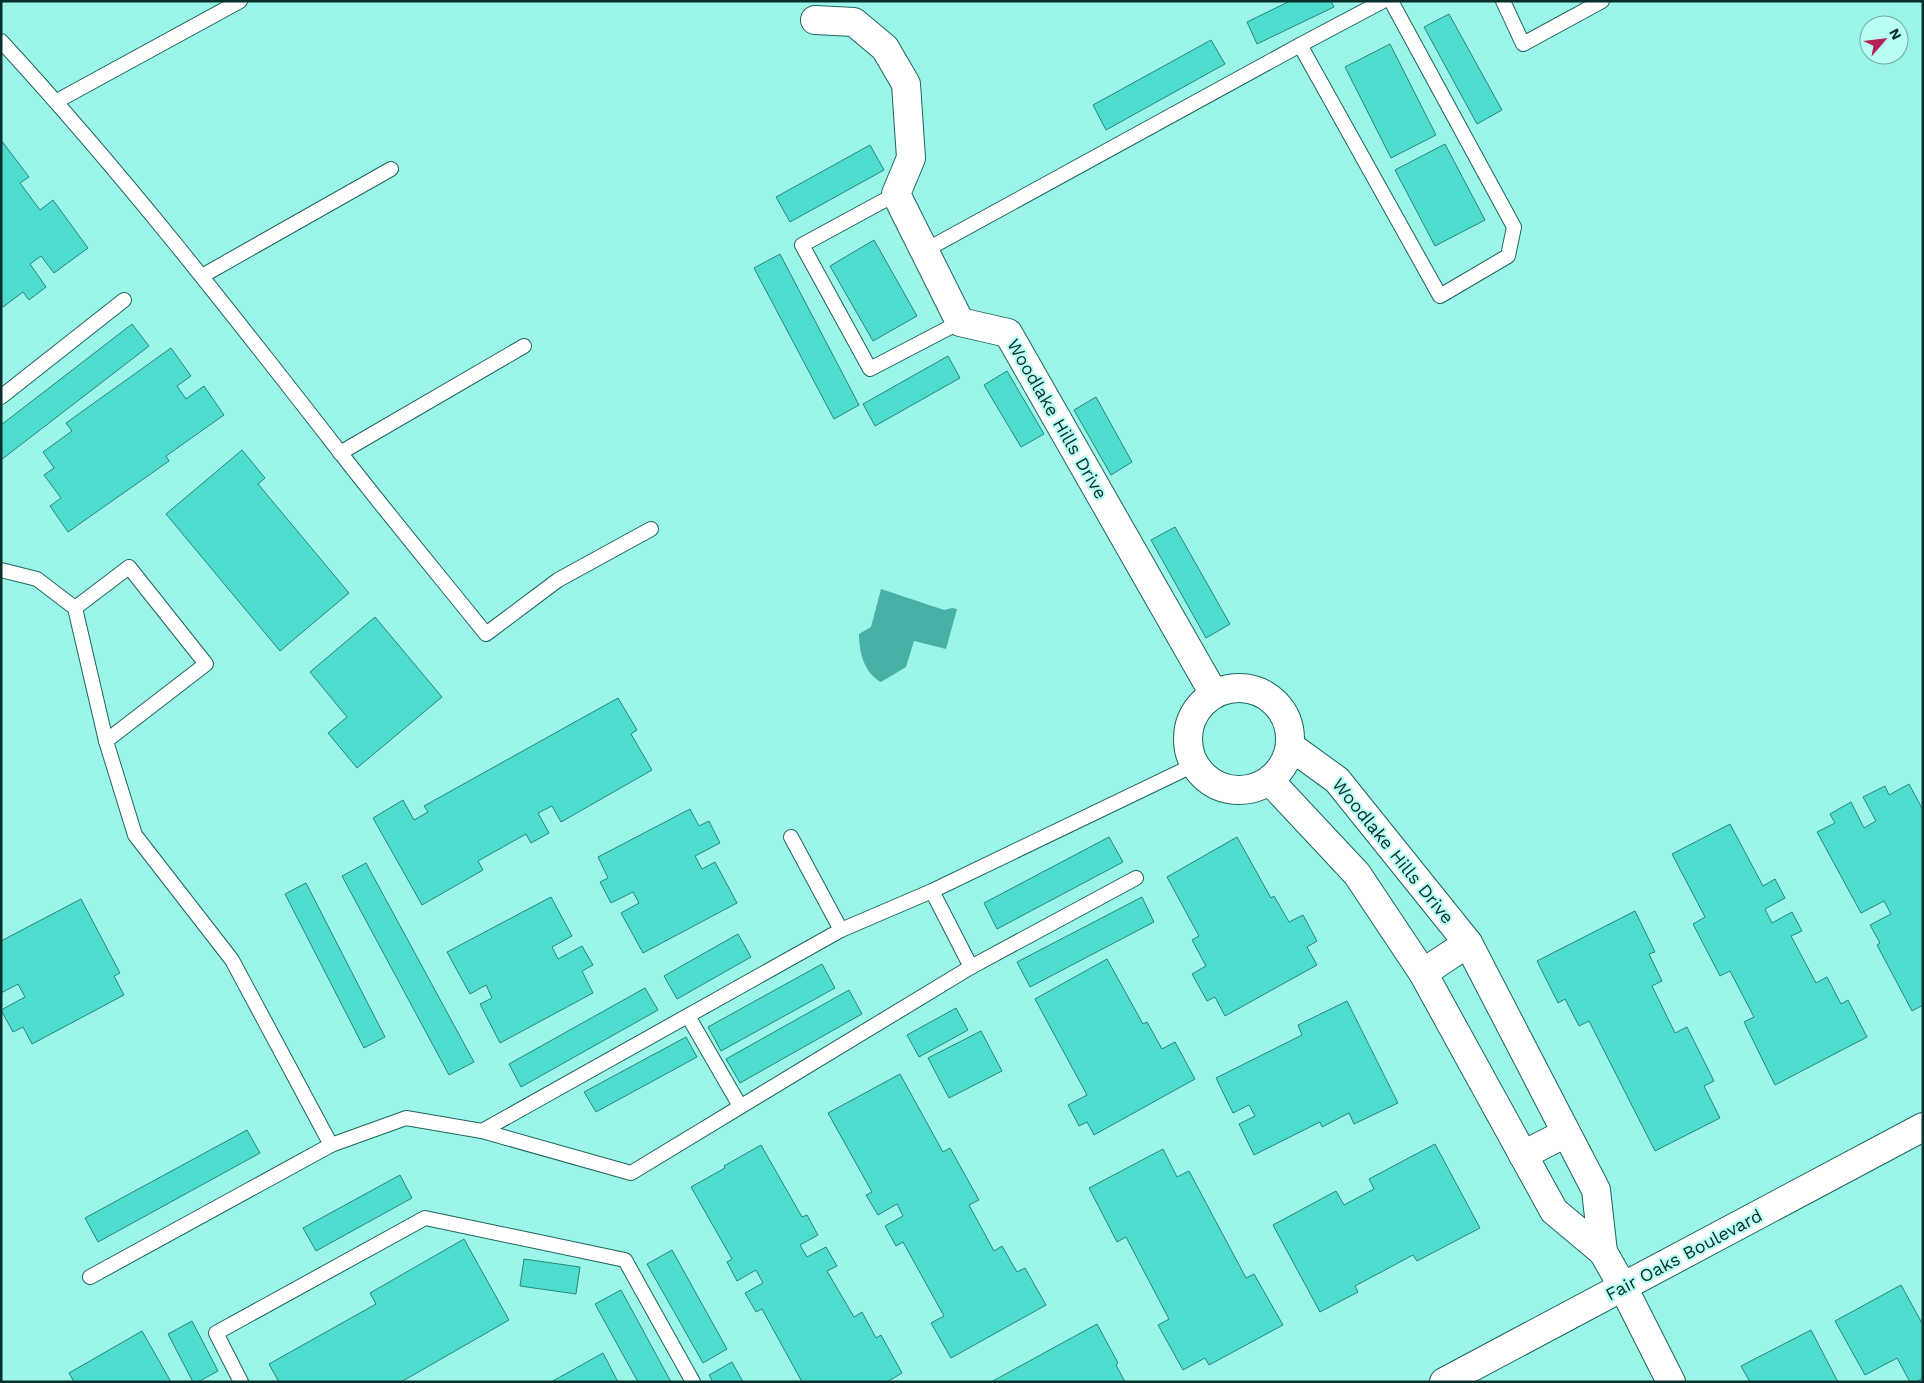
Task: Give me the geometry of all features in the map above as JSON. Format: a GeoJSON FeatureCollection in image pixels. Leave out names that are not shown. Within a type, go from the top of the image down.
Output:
{"type":"FeatureCollection","features":[{"type":"Feature","properties":{"kind":"street"},"geometry":{"type":"LineString","coordinates":[[815,20],[854,22],[885,48],[906,84],[911,158],[896,194],[960,322]]}},
{"type":"Feature","properties":{"kind":"street","name":"Woodlake Hills Drive"},"geometry":{"type":"LineString","coordinates":[[960,322],[1008,333],[1214,694]]}},
{"type":"Feature","properties":{"kind":"street"},"geometry":{"type":"LineString","coordinates":[[1229,688],[1245,688],[1261,692],[1274,702],[1284,715],[1290,730],[1290,746],[1286,759],[1279,771],[1270,780],[1254,788],[1237,790],[1220,787],[1206,778],[1194,765],[1189,750],[1188,733],[1192,718],[1201,704],[1214,694],[1229,688]]}},
{"type":"Feature","properties":{"kind":"street","name":"Woodlake Hills Drive"},"geometry":{"type":"LineString","coordinates":[[1290,746],[1337,780],[1468,943],[1596,1190],[1602,1252]]}},
{"type":"Feature","properties":{"kind":"street","name":"Woodlake Hills Drive"},"geometry":{"type":"LineString","coordinates":[[1270,780],[1357,874],[1423,973],[1554,1211],[1602,1252],[1623,1287],[1671,1382]]}},
{"type":"Feature","properties":{"kind":"street"},"geometry":{"type":"LineString","coordinates":[[1423,973],[1468,943]]}},
{"type":"Feature","properties":{"kind":"street","name":"Fair Oaks Boulevard"},"geometry":{"type":"LineString","coordinates":[[1444,1382],[1923,1127]]}},
{"type":"Feature","properties":{"kind":"street"},"geometry":{"type":"LineString","coordinates":[[1522,1155],[1566,1133]]}},
{"type":"Feature","properties":{"kind":"lane"},"geometry":{"type":"LineString","coordinates":[[57,101],[240,1]]}},
{"type":"Feature","properties":{"kind":"lane"},"geometry":{"type":"LineString","coordinates":[[924,251],[1383,1]]}},
{"type":"Feature","properties":{"kind":"lane"},"geometry":{"type":"LineString","coordinates":[[1300,45],[1440,296],[1508,256],[1514,227],[1391,1]]}},
{"type":"Feature","properties":{"kind":"lane"},"geometry":{"type":"LineString","coordinates":[[1503,1],[1523,44],[1602,1]]}},
{"type":"Feature","properties":{"kind":"lane"},"geometry":{"type":"LineString","coordinates":[[1,41],[57,101],[202,276],[340,453],[486,634],[558,580],[651,529]]}},
{"type":"Feature","properties":{"kind":"lane"},"geometry":{"type":"LineString","coordinates":[[202,276],[391,169]]}},
{"type":"Feature","properties":{"kind":"lane"},"geometry":{"type":"LineString","coordinates":[[896,194],[802,245],[870,369],[960,322]]}},
{"type":"Feature","properties":{"kind":"lane"},"geometry":{"type":"LineString","coordinates":[[1,397],[124,300]]}},
{"type":"Feature","properties":{"kind":"lane"},"geometry":{"type":"LineString","coordinates":[[340,453],[524,346]]}},
{"type":"Feature","properties":{"kind":"lane"},"geometry":{"type":"LineString","coordinates":[[75,608],[129,567],[206,664],[106,741]]}},
{"type":"Feature","properties":{"kind":"lane"},"geometry":{"type":"LineString","coordinates":[[1,570],[37,579],[75,608],[106,741],[135,835],[232,960],[331,1145]]}},
{"type":"Feature","properties":{"kind":"lane"},"geometry":{"type":"LineString","coordinates":[[482,1131],[841,930],[932,891],[1194,765]]}},
{"type":"Feature","properties":{"kind":"lane"},"geometry":{"type":"LineString","coordinates":[[791,837],[841,930]]}},
{"type":"Feature","properties":{"kind":"lane"},"geometry":{"type":"LineString","coordinates":[[90,1276],[331,1145],[406,1118],[482,1131],[631,1173],[971,967],[1136,878]]}},
{"type":"Feature","properties":{"kind":"lane"},"geometry":{"type":"LineString","coordinates":[[932,891],[971,967]]}},
{"type":"Feature","properties":{"kind":"lane"},"geometry":{"type":"LineString","coordinates":[[688,1016],[740,1106]]}},
{"type":"Feature","properties":{"kind":"lane"},"geometry":{"type":"LineString","coordinates":[[241,1382],[216,1333],[424,1218],[625,1260],[693,1382]]}},
{"type":"Feature","properties":{"kind":"water"},"geometry":{"type":"Polygon","coordinates":[[[881,589],[944,610],[957,609],[946,649],[914,641],[906,667],[881,682],[870,673],[861,655],[859,634],[871,627],[881,589]]]}},
{"type":"Feature","properties":{"kind":"building"},"geometry":{"type":"Polygon","coordinates":[[[1290,1],[1331,1],[1334,7],[1257,44],[1247,22],[1290,1]]]}},
{"type":"Feature","properties":{"kind":"building"},"geometry":{"type":"Polygon","coordinates":[[[1449,14],[1502,110],[1477,124],[1424,27],[1449,14]]]}},
{"type":"Feature","properties":{"kind":"building"},"geometry":{"type":"Polygon","coordinates":[[[1211,40],[1225,64],[1106,130],[1093,105],[1211,40]]]}},
{"type":"Feature","properties":{"kind":"building"},"geometry":{"type":"Polygon","coordinates":[[[1390,44],[1436,135],[1391,158],[1345,67],[1390,44]]]}},
{"type":"Feature","properties":{"kind":"building"},"geometry":{"type":"Polygon","coordinates":[[[1,140],[29,177],[20,183],[40,210],[53,200],[88,248],[54,273],[41,256],[30,264],[46,287],[29,300],[23,292],[3,307],[1,304],[1,140]]]}},
{"type":"Feature","properties":{"kind":"building"},"geometry":{"type":"Polygon","coordinates":[[[1445,144],[1485,220],[1435,246],[1395,170],[1445,144]]]}},
{"type":"Feature","properties":{"kind":"building"},"geometry":{"type":"Polygon","coordinates":[[[870,145],[884,170],[790,222],[776,197],[870,145]]]}},
{"type":"Feature","properties":{"kind":"building"},"geometry":{"type":"Polygon","coordinates":[[[874,240],[917,316],[873,341],[830,266],[874,240]]]}},
{"type":"Feature","properties":{"kind":"building"},"geometry":{"type":"Polygon","coordinates":[[[780,254],[859,405],[834,419],[754,268],[780,254]]]}},
{"type":"Feature","properties":{"kind":"building"},"geometry":{"type":"Polygon","coordinates":[[[132,324],[149,346],[1,460],[1,425],[132,324]]]}},
{"type":"Feature","properties":{"kind":"building"},"geometry":{"type":"Polygon","coordinates":[[[171,348],[191,376],[177,386],[186,399],[204,386],[224,415],[166,456],[169,461],[68,532],[50,506],[61,498],[44,475],[54,468],[43,452],[72,431],[66,423],[171,348]]]}},
{"type":"Feature","properties":{"kind":"building"},"geometry":{"type":"Polygon","coordinates":[[[948,356],[960,378],[875,426],[863,404],[948,356]]]}},
{"type":"Feature","properties":{"kind":"building"},"geometry":{"type":"Polygon","coordinates":[[[1007,371],[1044,434],[1021,447],[984,385],[1007,371]]]}},
{"type":"Feature","properties":{"kind":"building"},"geometry":{"type":"Polygon","coordinates":[[[1096,397],[1132,462],[1111,475],[1074,410],[1096,397]]]}},
{"type":"Feature","properties":{"kind":"building"},"geometry":{"type":"Polygon","coordinates":[[[242,450],[265,478],[258,484],[349,593],[280,651],[166,514],[242,450]]]}},
{"type":"Feature","properties":{"kind":"building"},"geometry":{"type":"Polygon","coordinates":[[[1175,527],[1230,624],[1206,638],[1151,540],[1175,527]]]}},
{"type":"Feature","properties":{"kind":"building"},"geometry":{"type":"Polygon","coordinates":[[[375,617],[442,697],[357,768],[328,733],[347,717],[310,672],[375,617]]]}},
{"type":"Feature","properties":{"kind":"building"},"geometry":{"type":"Polygon","coordinates":[[[618,698],[637,730],[631,734],[652,770],[561,822],[552,806],[538,813],[549,833],[531,843],[526,834],[478,861],[483,870],[422,905],[373,818],[403,800],[414,820],[428,812],[424,806],[618,698]]]}},
{"type":"Feature","properties":{"kind":"building"},"geometry":{"type":"Polygon","coordinates":[[[1909,784],[1923,810],[1923,1005],[1912,1011],[1877,945],[1880,943],[1870,925],[1891,914],[1884,901],[1861,913],[1817,832],[1835,823],[1830,814],[1851,802],[1864,828],[1876,821],[1863,797],[1885,786],[1889,795],[1909,784]]]}},
{"type":"Feature","properties":{"kind":"building"},"geometry":{"type":"Polygon","coordinates":[[[690,809],[699,826],[709,821],[720,843],[695,856],[702,869],[715,862],[737,903],[643,953],[621,913],[639,903],[633,892],[611,903],[600,882],[608,878],[598,857],[690,809]]]}},
{"type":"Feature","properties":{"kind":"building"},"geometry":{"type":"Polygon","coordinates":[[[1730,824],[1763,886],[1775,879],[1785,898],[1765,909],[1772,923],[1792,912],[1802,931],[1791,936],[1816,983],[1827,977],[1841,1004],[1848,1000],[1867,1037],[1775,1085],[1744,1022],[1754,1017],[1730,971],[1720,976],[1693,924],[1705,917],[1672,854],[1730,824]]]}},
{"type":"Feature","properties":{"kind":"building"},"geometry":{"type":"Polygon","coordinates":[[[1109,837],[1123,862],[997,929],[984,903],[1109,837]]]}},
{"type":"Feature","properties":{"kind":"building"},"geometry":{"type":"Polygon","coordinates":[[[1237,837],[1271,898],[1274,896],[1289,922],[1303,915],[1317,941],[1307,947],[1317,965],[1225,1016],[1215,997],[1207,1001],[1192,974],[1206,966],[1192,940],[1199,936],[1167,877],[1237,837]]]}},
{"type":"Feature","properties":{"kind":"building"},"geometry":{"type":"Polygon","coordinates":[[[366,863],[474,1062],[449,1075],[342,876],[366,863]]]}},
{"type":"Feature","properties":{"kind":"building"},"geometry":{"type":"Polygon","coordinates":[[[306,883],[385,1037],[364,1048],[285,894],[306,883]]]}},
{"type":"Feature","properties":{"kind":"building"},"geometry":{"type":"Polygon","coordinates":[[[551,897],[572,936],[552,947],[558,959],[582,946],[593,965],[582,971],[593,993],[500,1043],[480,1004],[492,998],[486,985],[470,994],[447,952],[551,897]]]}},
{"type":"Feature","properties":{"kind":"building"},"geometry":{"type":"Polygon","coordinates":[[[1142,897],[1154,922],[1030,987],[1017,962],[1142,897]]]}},
{"type":"Feature","properties":{"kind":"building"},"geometry":{"type":"Polygon","coordinates":[[[81,899],[120,973],[114,976],[124,995],[32,1044],[23,1027],[13,1032],[1,1010],[25,997],[18,984],[1,993],[1,941],[81,899]]]}},
{"type":"Feature","properties":{"kind":"building"},"geometry":{"type":"Polygon","coordinates":[[[1635,911],[1655,952],[1649,954],[1662,981],[1652,986],[1675,1033],[1687,1027],[1714,1081],[1704,1086],[1720,1118],[1655,1151],[1589,1021],[1579,1026],[1565,999],[1558,1003],[1537,961],[1635,911]]]}},
{"type":"Feature","properties":{"kind":"building"},"geometry":{"type":"Polygon","coordinates":[[[738,934],[751,957],[677,999],[664,976],[738,934]]]}},
{"type":"Feature","properties":{"kind":"building"},"geometry":{"type":"Polygon","coordinates":[[[1107,959],[1143,1024],[1147,1022],[1162,1049],[1175,1042],[1195,1079],[1094,1135],[1087,1122],[1079,1126],[1068,1105],[1087,1095],[1035,999],[1107,959]]]}},
{"type":"Feature","properties":{"kind":"building"},"geometry":{"type":"Polygon","coordinates":[[[822,964],[835,988],[721,1051],[708,1027],[822,964]]]}},
{"type":"Feature","properties":{"kind":"building"},"geometry":{"type":"Polygon","coordinates":[[[645,988],[658,1010],[521,1087],[509,1064],[645,988]]]}},
{"type":"Feature","properties":{"kind":"building"},"geometry":{"type":"Polygon","coordinates":[[[849,990],[862,1014],[740,1083],[726,1059],[849,990]]]}},
{"type":"Feature","properties":{"kind":"building"},"geometry":{"type":"Polygon","coordinates":[[[1347,1001],[1398,1103],[1354,1124],[1349,1113],[1322,1127],[1320,1122],[1254,1155],[1239,1124],[1255,1116],[1249,1105],[1233,1113],[1216,1078],[1302,1035],[1298,1025],[1347,1001]]]}},
{"type":"Feature","properties":{"kind":"building"},"geometry":{"type":"Polygon","coordinates":[[[956,1008],[968,1030],[919,1057],[907,1035],[956,1008]]]}},
{"type":"Feature","properties":{"kind":"building"},"geometry":{"type":"Polygon","coordinates":[[[981,1031],[1002,1071],[949,1098],[928,1058],[981,1031]]]}},
{"type":"Feature","properties":{"kind":"building"},"geometry":{"type":"Polygon","coordinates":[[[686,1037],[697,1057],[596,1112],[584,1092],[686,1037]]]}},
{"type":"Feature","properties":{"kind":"building"},"geometry":{"type":"Polygon","coordinates":[[[900,1074],[943,1152],[950,1148],[979,1200],[969,1205],[994,1251],[1002,1246],[1017,1272],[1025,1268],[1046,1305],[951,1358],[931,1323],[944,1316],[903,1242],[896,1246],[885,1226],[903,1216],[897,1204],[878,1215],[866,1195],[872,1192],[828,1113],[900,1074]]]}},
{"type":"Feature","properties":{"kind":"building"},"geometry":{"type":"Polygon","coordinates":[[[247,1130],[260,1153],[98,1242],[85,1218],[247,1130]]]}},
{"type":"Feature","properties":{"kind":"building"},"geometry":{"type":"Polygon","coordinates":[[[1435,1144],[1480,1228],[1417,1261],[1413,1255],[1355,1286],[1358,1292],[1320,1312],[1273,1225],[1336,1191],[1344,1205],[1374,1189],[1369,1179],[1435,1144]]]}},
{"type":"Feature","properties":{"kind":"building"},"geometry":{"type":"Polygon","coordinates":[[[761,1145],[802,1217],[807,1215],[818,1235],[800,1245],[807,1257],[826,1247],[837,1266],[827,1271],[854,1317],[862,1312],[876,1338],[881,1335],[902,1373],[887,1382],[802,1382],[762,1309],[756,1312],[745,1293],[763,1283],[756,1270],[737,1281],[727,1262],[732,1259],[691,1187],[761,1145]]]}},
{"type":"Feature","properties":{"kind":"building"},"geometry":{"type":"Polygon","coordinates":[[[1163,1149],[1177,1177],[1189,1171],[1246,1278],[1254,1274],[1283,1325],[1209,1365],[1205,1358],[1183,1370],[1158,1325],[1169,1319],[1126,1237],[1117,1242],[1089,1188],[1163,1149]]]}},
{"type":"Feature","properties":{"kind":"building"},"geometry":{"type":"Polygon","coordinates":[[[400,1175],[412,1198],[316,1251],[303,1228],[400,1175]]]}},
{"type":"Feature","properties":{"kind":"building"},"geometry":{"type":"Polygon","coordinates":[[[464,1239],[509,1320],[401,1382],[279,1382],[269,1364],[376,1304],[370,1293],[464,1239]]]}},
{"type":"Feature","properties":{"kind":"building"},"geometry":{"type":"Polygon","coordinates":[[[672,1250],[727,1349],[703,1363],[647,1264],[672,1250]]]}},
{"type":"Feature","properties":{"kind":"building"},"geometry":{"type":"Polygon","coordinates":[[[524,1259],[580,1267],[576,1294],[520,1286],[524,1259]]]}},
{"type":"Feature","properties":{"kind":"building"},"geometry":{"type":"Polygon","coordinates":[[[1901,1285],[1923,1325],[1923,1378],[1916,1382],[1910,1382],[1897,1358],[1865,1375],[1835,1321],[1901,1285]]]}},
{"type":"Feature","properties":{"kind":"building"},"geometry":{"type":"Polygon","coordinates":[[[621,1290],[671,1382],[638,1382],[595,1304],[621,1290]]]}},
{"type":"Feature","properties":{"kind":"building"},"geometry":{"type":"Polygon","coordinates":[[[192,1321],[218,1371],[198,1382],[193,1382],[168,1334],[192,1321]]]}},
{"type":"Feature","properties":{"kind":"building"},"geometry":{"type":"Polygon","coordinates":[[[1097,1324],[1118,1363],[1116,1365],[1125,1382],[991,1382],[1097,1324]]]}},
{"type":"Feature","properties":{"kind":"building"},"geometry":{"type":"Polygon","coordinates":[[[1811,1330],[1838,1382],[1750,1382],[1741,1366],[1811,1330]]]}},
{"type":"Feature","properties":{"kind":"building"},"geometry":{"type":"Polygon","coordinates":[[[142,1331],[171,1382],[74,1382],[69,1373],[142,1331]]]}},
{"type":"Feature","properties":{"kind":"building"},"geometry":{"type":"Polygon","coordinates":[[[603,1353],[618,1382],[551,1382],[603,1353]]]}},
{"type":"Feature","properties":{"kind":"building"},"geometry":{"type":"Polygon","coordinates":[[[732,1362],[743,1382],[713,1382],[709,1375],[732,1362]]]}}]}
